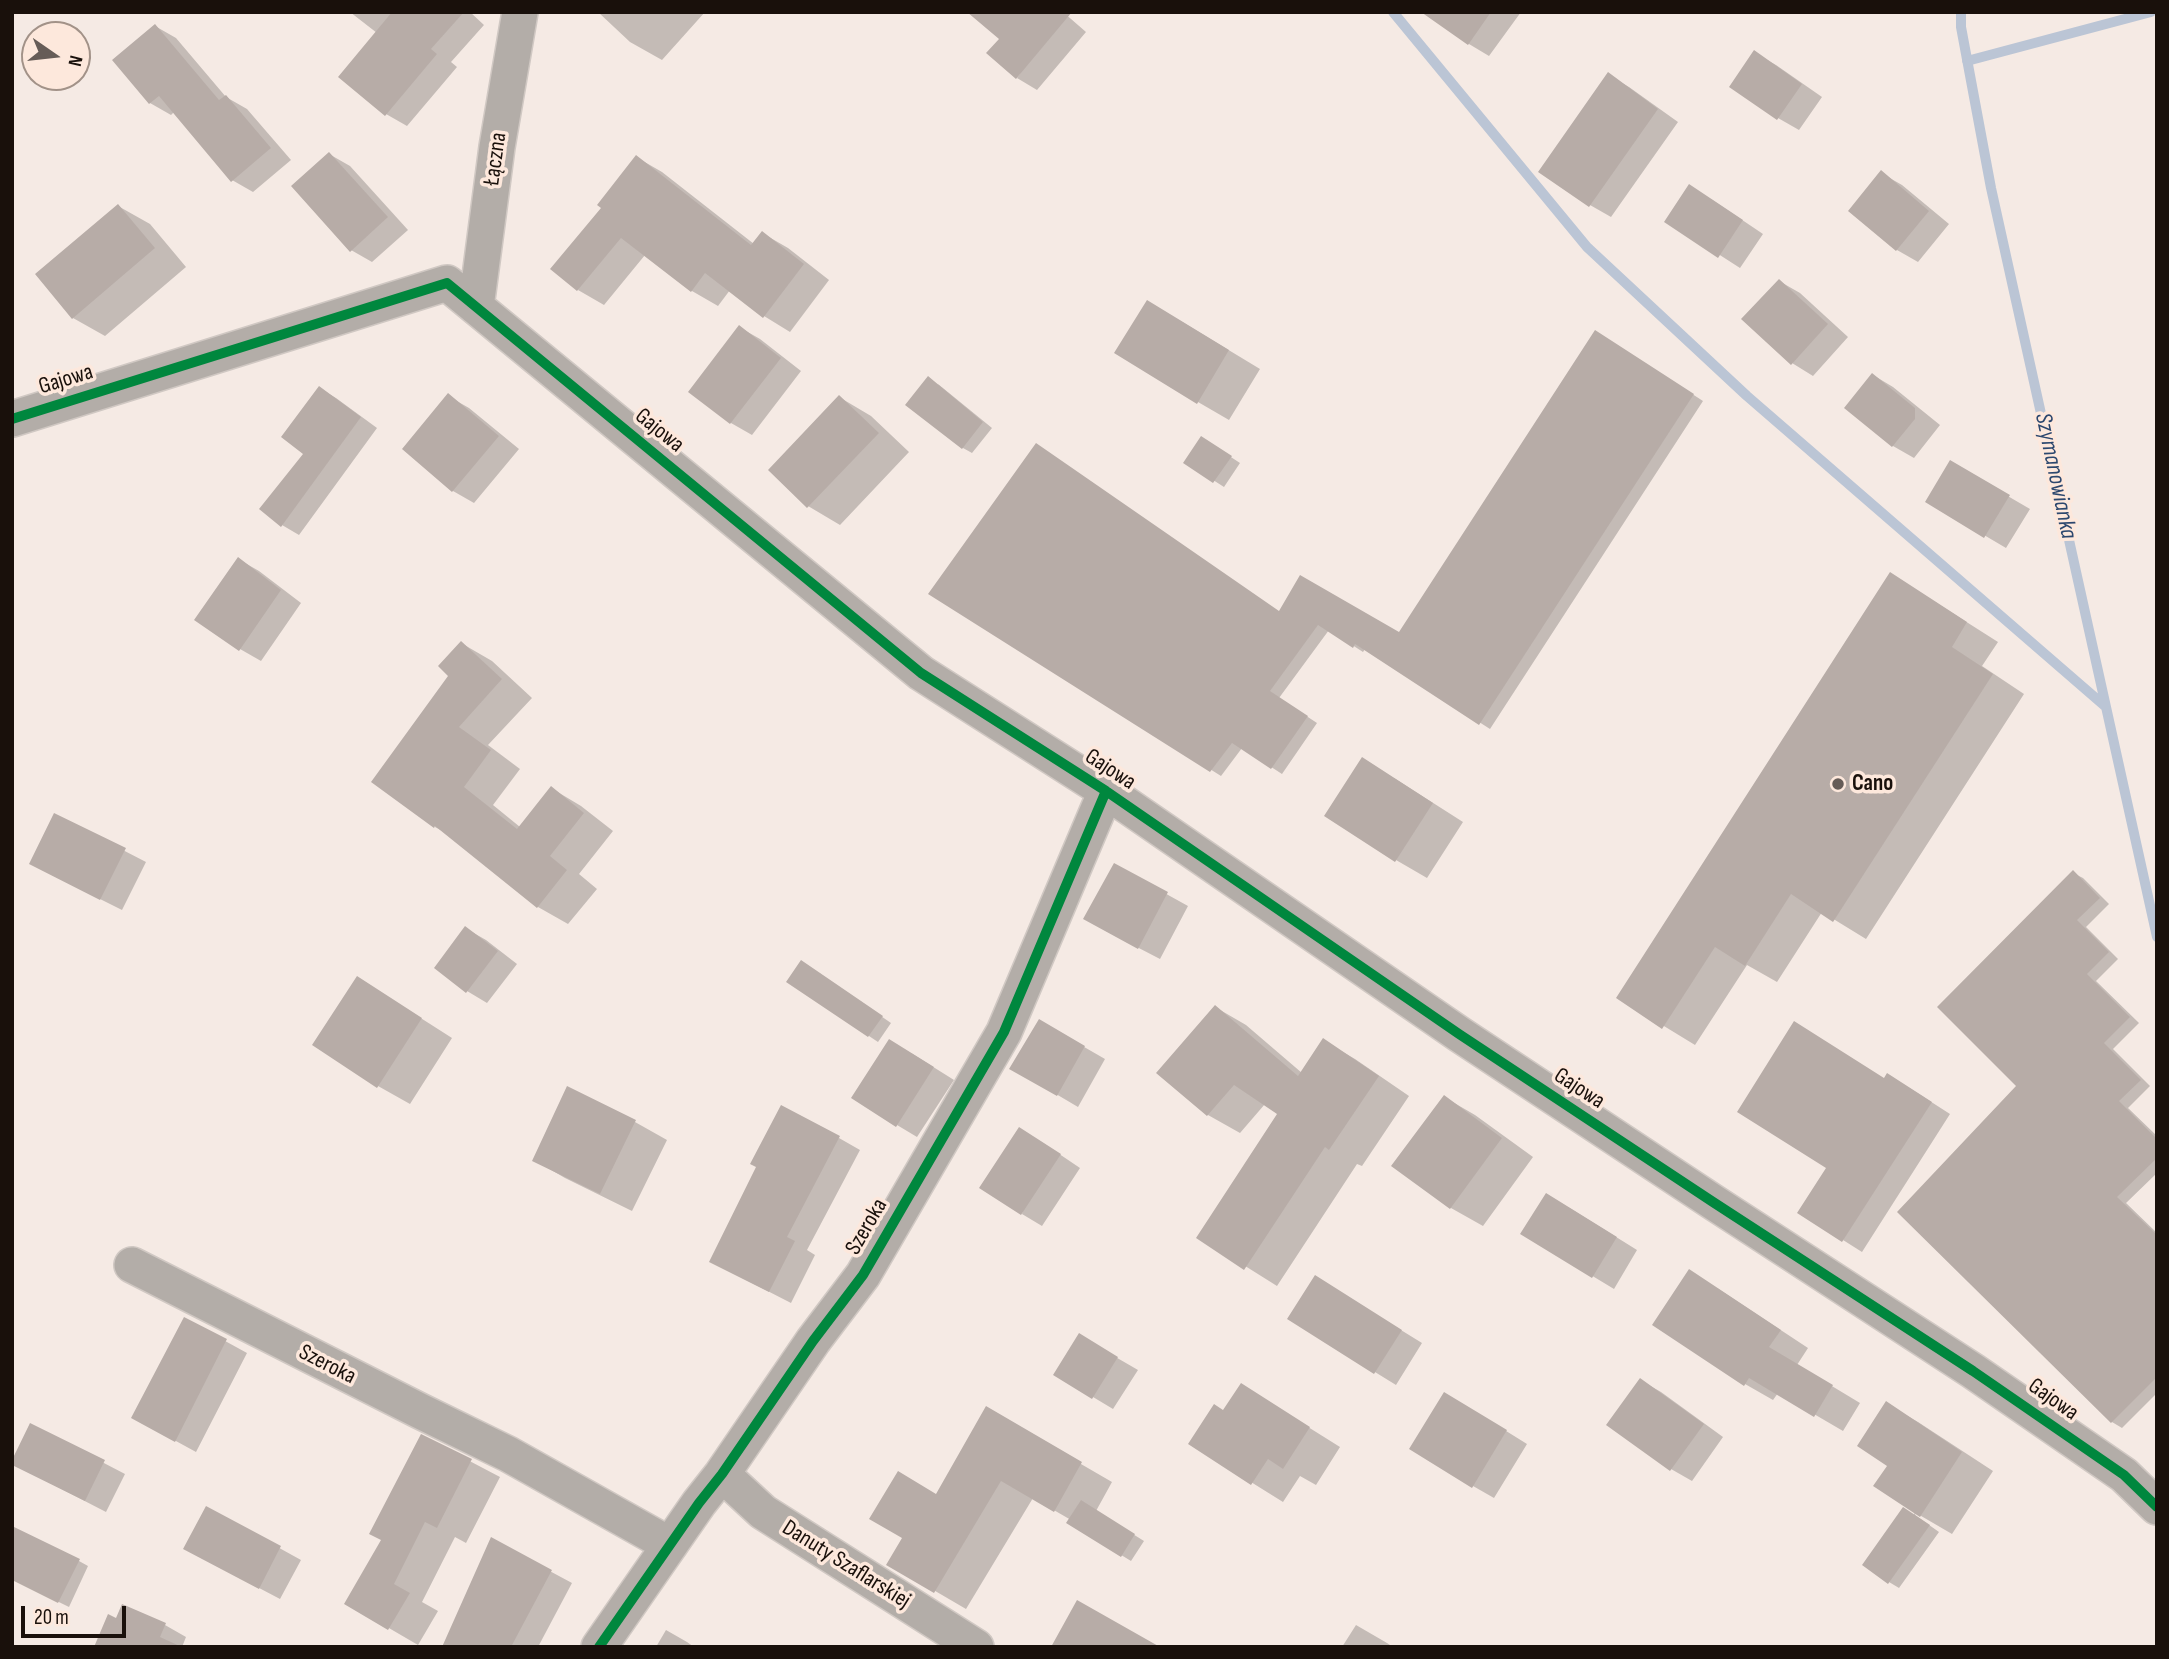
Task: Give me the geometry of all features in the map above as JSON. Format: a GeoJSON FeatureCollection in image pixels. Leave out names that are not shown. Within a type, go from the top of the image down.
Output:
{"type":"FeatureCollection","features":[{"type":"Feature","properties":{"kind":"street","name":"Łączna"},"geometry":{"type":"LineString","coordinates":[[476,307],[497,147],[520,12]]}},
{"type":"Feature","properties":{"kind":"street","name":"Gajowa"},"geometry":{"type":"LineString","coordinates":[[12,419],[447,283],[921,673],[1106,791],[1471,1042],[1973,1371],[2124,1475],[2157,1507]]}},
{"type":"Feature","properties":{"kind":"street","name":"Szeroka"},"geometry":{"type":"LineString","coordinates":[[599,1647],[813,1341],[863,1275],[1004,1032],[1106,791]]}},
{"type":"Feature","properties":{"kind":"street","name":"Szeroka"},"geometry":{"type":"LineString","coordinates":[[132,1265],[508,1454],[670,1545]]}},
{"type":"Feature","properties":{"kind":"street","name":"Danuty Szaflarskiej"},"geometry":{"type":"LineString","coordinates":[[722,1474],[763,1512],[976,1647]]}},
{"type":"Feature","properties":{"kind":"building"},"geometry":{"type":"Polygon","coordinates":[[[392,12],[464,12],[431,49],[437,54],[385,116],[338,77],[392,12]]]}},
{"type":"Feature","properties":{"kind":"building"},"geometry":{"type":"Polygon","coordinates":[[[967,12],[1072,12],[1016,79],[986,53],[999,39],[967,12]]]}},
{"type":"Feature","properties":{"kind":"building"},"geometry":{"type":"Polygon","coordinates":[[[1421,12],[1491,12],[1468,45],[1421,12]]]}},
{"type":"Feature","properties":{"kind":"building"},"geometry":{"type":"Polygon","coordinates":[[[155,24],[219,100],[226,95],[271,148],[231,182],[159,96],[149,104],[112,60],[155,24]]]}},
{"type":"Feature","properties":{"kind":"building"},"geometry":{"type":"Polygon","coordinates":[[[1754,50],[1802,84],[1777,120],[1729,87],[1754,50]]]}},
{"type":"Feature","properties":{"kind":"building"},"geometry":{"type":"Polygon","coordinates":[[[1608,72],[1658,109],[1589,207],[1538,172],[1608,72]]]}},
{"type":"Feature","properties":{"kind":"building"},"geometry":{"type":"Polygon","coordinates":[[[329,152],[388,217],[350,252],[291,186],[329,152]]]}},
{"type":"Feature","properties":{"kind":"building"},"geometry":{"type":"Polygon","coordinates":[[[636,155],[751,245],[762,231],[804,264],[763,318],[705,273],[691,292],[621,238],[577,291],[550,269],[601,208],[597,205],[636,155]]]}},
{"type":"Feature","properties":{"kind":"building"},"geometry":{"type":"Polygon","coordinates":[[[1881,170],[1929,211],[1896,251],[1848,211],[1881,170]]]}},
{"type":"Feature","properties":{"kind":"building"},"geometry":{"type":"Polygon","coordinates":[[[1689,184],[1743,220],[1718,258],[1664,222],[1689,184]]]}},
{"type":"Feature","properties":{"kind":"building"},"geometry":{"type":"Polygon","coordinates":[[[118,204],[155,248],[72,319],[35,274],[118,204]]]}},
{"type":"Feature","properties":{"kind":"building"},"geometry":{"type":"Polygon","coordinates":[[[1779,279],[1828,324],[1791,365],[1741,319],[1779,279]]]}},
{"type":"Feature","properties":{"kind":"building"},"geometry":{"type":"Polygon","coordinates":[[[1147,300],[1229,350],[1197,404],[1114,353],[1147,300]]]}},
{"type":"Feature","properties":{"kind":"building"},"geometry":{"type":"Polygon","coordinates":[[[739,325],[781,358],[730,424],[688,392],[739,325]]]}},
{"type":"Feature","properties":{"kind":"building"},"geometry":{"type":"Polygon","coordinates":[[[1595,330],[1694,394],[1479,725],[1355,644],[1353,648],[1318,625],[1270,691],[1308,716],[1271,769],[1232,743],[1210,772],[928,594],[1036,443],[1279,611],[1300,575],[1399,632],[1595,330]]]}},
{"type":"Feature","properties":{"kind":"building"},"geometry":{"type":"Polygon","coordinates":[[[1872,373],[1915,408],[1915,419],[1892,447],[1844,408],[1872,373]]]}},
{"type":"Feature","properties":{"kind":"building"},"geometry":{"type":"Polygon","coordinates":[[[928,376],[983,422],[962,449],[905,405],[928,376]]]}},
{"type":"Feature","properties":{"kind":"building"},"geometry":{"type":"Polygon","coordinates":[[[319,386],[361,417],[281,527],[259,509],[303,454],[281,437],[319,386]]]}},
{"type":"Feature","properties":{"kind":"building"},"geometry":{"type":"Polygon","coordinates":[[[448,393],[499,436],[452,492],[402,449],[448,393]]]}},
{"type":"Feature","properties":{"kind":"building"},"geometry":{"type":"Polygon","coordinates":[[[839,395],[879,433],[807,508],[768,470],[839,395]]]}},
{"type":"Feature","properties":{"kind":"building"},"geometry":{"type":"Polygon","coordinates":[[[1201,436],[1232,456],[1213,483],[1183,463],[1201,436]]]}},
{"type":"Feature","properties":{"kind":"building"},"geometry":{"type":"Polygon","coordinates":[[[1950,460],[2010,495],[1984,538],[1925,502],[1950,460]]]}},
{"type":"Feature","properties":{"kind":"building"},"geometry":{"type":"Polygon","coordinates":[[[238,557],[281,590],[239,651],[194,620],[238,557]]]}},
{"type":"Feature","properties":{"kind":"building","name":"Cano"},"geometry":{"type":"Polygon","coordinates":[[[1890,572],[1967,622],[1952,647],[1993,674],[1833,922],[1791,894],[1745,966],[1715,947],[1662,1029],[1616,998],[1890,572]]]}},
{"type":"Feature","properties":{"kind":"building"},"geometry":{"type":"Polygon","coordinates":[[[461,641],[502,679],[459,727],[491,750],[464,787],[517,829],[551,786],[584,813],[550,856],[567,870],[537,908],[435,826],[434,828],[371,782],[448,676],[438,666],[461,641]]]}},
{"type":"Feature","properties":{"kind":"building"},"geometry":{"type":"Polygon","coordinates":[[[1362,757],[1433,803],[1395,862],[1324,816],[1362,757]]]}},
{"type":"Feature","properties":{"kind":"building"},"geometry":{"type":"Polygon","coordinates":[[[54,813],[126,848],[100,900],[29,864],[54,813]]]}},
{"type":"Feature","properties":{"kind":"building"},"geometry":{"type":"Polygon","coordinates":[[[1114,863],[1168,892],[1138,949],[1083,919],[1114,863]]]}},
{"type":"Feature","properties":{"kind":"building"},"geometry":{"type":"Polygon","coordinates":[[[2073,870],[2100,898],[2077,920],[2109,952],[2087,974],[2130,1017],[2104,1043],[2141,1080],[2119,1101],[2157,1139],[2157,1158],[2117,1197],[2157,1235],[2157,1377],[2111,1423],[1897,1212],[2016,1086],[1937,1007],[2073,870]]]}},
{"type":"Feature","properties":{"kind":"building"},"geometry":{"type":"Polygon","coordinates":[[[465,926],[498,951],[466,993],[434,968],[465,926]]]}},
{"type":"Feature","properties":{"kind":"building"},"geometry":{"type":"Polygon","coordinates":[[[801,960],[883,1016],[868,1037],[786,982],[801,960]]]}},
{"type":"Feature","properties":{"kind":"building"},"geometry":{"type":"Polygon","coordinates":[[[357,976],[422,1018],[377,1088],[312,1045],[357,976]]]}},
{"type":"Feature","properties":{"kind":"building"},"geometry":{"type":"Polygon","coordinates":[[[1215,1005],[1298,1076],[1323,1038],[1379,1076],[1329,1150],[1325,1147],[1244,1270],[1196,1238],[1277,1114],[1234,1085],[1207,1116],[1156,1073],[1215,1005]]]}},
{"type":"Feature","properties":{"kind":"building"},"geometry":{"type":"Polygon","coordinates":[[[1039,1019],[1085,1046],[1057,1096],[1009,1069],[1039,1019]]]}},
{"type":"Feature","properties":{"kind":"building"},"geometry":{"type":"Polygon","coordinates":[[[1794,1021],[1884,1078],[1887,1073],[1932,1102],[1842,1242],[1797,1213],[1826,1168],[1737,1112],[1794,1021]]]}},
{"type":"Feature","properties":{"kind":"building"},"geometry":{"type":"Polygon","coordinates":[[[889,1039],[934,1067],[896,1127],[851,1098],[889,1039]]]}},
{"type":"Feature","properties":{"kind":"building"},"geometry":{"type":"Polygon","coordinates":[[[567,1086],[636,1120],[600,1194],[532,1161],[567,1086]]]}},
{"type":"Feature","properties":{"kind":"building"},"geometry":{"type":"Polygon","coordinates":[[[1444,1095],[1502,1138],[1450,1209],[1391,1166],[1444,1095]]]}},
{"type":"Feature","properties":{"kind":"building"},"geometry":{"type":"Polygon","coordinates":[[[781,1105],[840,1136],[787,1237],[795,1241],[769,1292],[709,1262],[756,1167],[750,1164],[781,1105]]]}},
{"type":"Feature","properties":{"kind":"building"},"geometry":{"type":"Polygon","coordinates":[[[1019,1127],[1061,1154],[1021,1215],[979,1188],[1019,1127]]]}},
{"type":"Feature","properties":{"kind":"building"},"geometry":{"type":"Polygon","coordinates":[[[1546,1193],[1617,1237],[1592,1278],[1520,1234],[1546,1193]]]}},
{"type":"Feature","properties":{"kind":"building"},"geometry":{"type":"Polygon","coordinates":[[[1689,1269],[1781,1330],[1769,1347],[1833,1385],[1814,1417],[1749,1378],[1744,1386],[1652,1325],[1689,1269]]]}},
{"type":"Feature","properties":{"kind":"building"},"geometry":{"type":"Polygon","coordinates":[[[1315,1275],[1402,1330],[1374,1374],[1287,1319],[1315,1275]]]}},
{"type":"Feature","properties":{"kind":"building"},"geometry":{"type":"Polygon","coordinates":[[[184,1317],[227,1339],[175,1442],[131,1418],[184,1317]]]}},
{"type":"Feature","properties":{"kind":"building"},"geometry":{"type":"Polygon","coordinates":[[[1079,1333],[1118,1357],[1092,1399],[1053,1375],[1079,1333]]]}},
{"type":"Feature","properties":{"kind":"building"},"geometry":{"type":"Polygon","coordinates":[[[1640,1378],[1704,1424],[1670,1471],[1606,1425],[1640,1378]]]}},
{"type":"Feature","properties":{"kind":"building"},"geometry":{"type":"Polygon","coordinates":[[[1241,1383],[1310,1427],[1283,1469],[1268,1459],[1251,1485],[1188,1444],[1214,1404],[1223,1410],[1241,1383]]]}},
{"type":"Feature","properties":{"kind":"building"},"geometry":{"type":"Polygon","coordinates":[[[1444,1392],[1507,1430],[1472,1488],[1409,1449],[1444,1392]]]}},
{"type":"Feature","properties":{"kind":"building"},"geometry":{"type":"Polygon","coordinates":[[[1886,1401],[1962,1452],[1920,1517],[1873,1486],[1887,1466],[1857,1446],[1886,1401]]]}},
{"type":"Feature","properties":{"kind":"building"},"geometry":{"type":"Polygon","coordinates":[[[986,1406],[1082,1462],[1054,1512],[1001,1481],[934,1593],[886,1565],[902,1538],[869,1519],[898,1471],[936,1494],[986,1406]]]}},
{"type":"Feature","properties":{"kind":"building"},"geometry":{"type":"Polygon","coordinates":[[[30,1423],[105,1460],[85,1501],[12,1465],[30,1423]]]}},
{"type":"Feature","properties":{"kind":"building"},"geometry":{"type":"Polygon","coordinates":[[[421,1434],[472,1459],[437,1528],[425,1522],[394,1584],[410,1593],[388,1630],[344,1604],[381,1540],[369,1534],[421,1434]]]}},
{"type":"Feature","properties":{"kind":"building"},"geometry":{"type":"Polygon","coordinates":[[[1081,1500],[1135,1534],[1121,1557],[1066,1523],[1081,1500]]]}},
{"type":"Feature","properties":{"kind":"building"},"geometry":{"type":"Polygon","coordinates":[[[206,1506],[281,1546],[259,1589],[183,1549],[206,1506]]]}},
{"type":"Feature","properties":{"kind":"building"},"geometry":{"type":"Polygon","coordinates":[[[1903,1507],[1930,1525],[1888,1584],[1862,1565],[1903,1507]]]}},
{"type":"Feature","properties":{"kind":"building"},"geometry":{"type":"Polygon","coordinates":[[[12,1526],[80,1559],[58,1603],[12,1580],[12,1526]]]}},
{"type":"Feature","properties":{"kind":"building"},"geometry":{"type":"Polygon","coordinates":[[[491,1537],[552,1570],[511,1647],[442,1647],[491,1537]]]}},
{"type":"Feature","properties":{"kind":"building"},"geometry":{"type":"Polygon","coordinates":[[[1077,1600],[1160,1647],[1051,1647],[1077,1600]]]}},
{"type":"Feature","properties":{"kind":"building"},"geometry":{"type":"Polygon","coordinates":[[[122,1604],[166,1623],[160,1637],[182,1647],[94,1647],[108,1614],[116,1618],[122,1604]]]}},
{"type":"Feature","properties":{"kind":"waterway"},"geometry":{"type":"LineString","coordinates":[[1393,12],[1587,247],[1747,396],[2106,707]]}},
{"type":"Feature","properties":{"kind":"waterway","name":"Szymanowianka"},"geometry":{"type":"LineString","coordinates":[[1961,12],[1961,27],[1991,188],[2157,937]]}},
{"type":"Feature","properties":{"kind":"waterway"},"geometry":{"type":"LineString","coordinates":[[1967,61],[2151,12]]}},
{"type":"Feature","properties":{"kind":"cycle path"},"geometry":{"type":"LineString","coordinates":[[12,419],[447,283],[921,673],[1106,791],[1459,1034],[1973,1371],[2124,1475],[2157,1507]]}},
{"type":"Feature","properties":{"kind":"cycle path"},"geometry":{"type":"LineString","coordinates":[[599,1647],[813,1341],[863,1275],[1004,1032],[1106,791]]}},
{"type":"Feature","properties":{"kind":"place","name":"Cano"},"geometry":{"type":"Point","coordinates":[1838,784]}}]}
